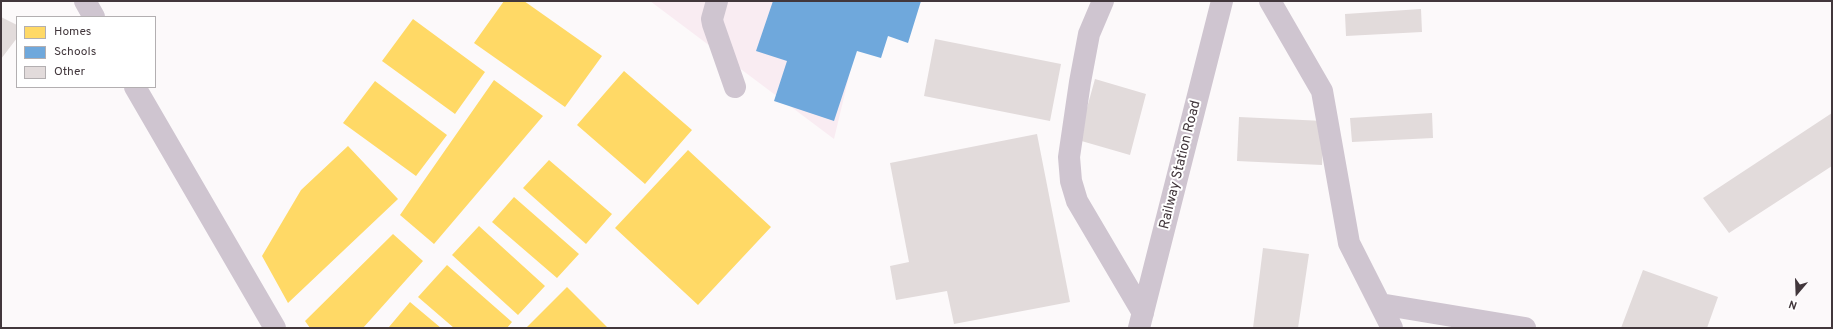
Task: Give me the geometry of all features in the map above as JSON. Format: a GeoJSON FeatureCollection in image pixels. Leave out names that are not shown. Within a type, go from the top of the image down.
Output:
{"type":"FeatureCollection","features":[{"type":"Feature","properties":{"kind":"street"},"geometry":{"type":"LineString","coordinates":[[85,1],[93,16]]}},
{"type":"Feature","properties":{"kind":"street"},"geometry":{"type":"LineString","coordinates":[[717,1],[712,19],[713,24],[735,87]]}},
{"type":"Feature","properties":{"kind":"street"},"geometry":{"type":"LineString","coordinates":[[1103,1],[1089,34],[1081,75],[1069,157],[1071,181],[1077,202],[1141,320]]}},
{"type":"Feature","properties":{"kind":"street","name":"Railway Station Road"},"geometry":{"type":"LineString","coordinates":[[1141,320],[1222,1]]}},
{"type":"Feature","properties":{"kind":"street"},"geometry":{"type":"LineString","coordinates":[[1270,1],[1322,91],[1349,242],[1392,328]]}},
{"type":"Feature","properties":{"kind":"street"},"geometry":{"type":"LineString","coordinates":[[136,88],[274,328]]}},
{"type":"Feature","properties":{"kind":"street"},"geometry":{"type":"LineString","coordinates":[[1380,304],[1525,328]]}},
{"type":"Feature","properties":{"kind":"shaded area"},"geometry":{"type":"Polygon","coordinates":[[[650,1],[867,1],[834,139],[650,1]]]}},
{"type":"Feature","properties":{"kind":"building: Homes"},"geometry":{"type":"Polygon","coordinates":[[[504,1],[524,1],[602,56],[565,107],[474,43],[504,1]]]}},
{"type":"Feature","properties":{"kind":"building: Homes"},"geometry":{"type":"Polygon","coordinates":[[[413,19],[485,72],[455,114],[382,61],[413,19]]]}},
{"type":"Feature","properties":{"kind":"building: Homes"},"geometry":{"type":"Polygon","coordinates":[[[624,71],[692,130],[645,184],[577,125],[624,71]]]}},
{"type":"Feature","properties":{"kind":"building: Homes"},"geometry":{"type":"Polygon","coordinates":[[[494,80],[543,116],[434,244],[400,215],[494,80]]]}},
{"type":"Feature","properties":{"kind":"building: Homes"},"geometry":{"type":"Polygon","coordinates":[[[375,81],[447,135],[416,176],[343,123],[375,81]]]}},
{"type":"Feature","properties":{"kind":"building: Homes"},"geometry":{"type":"Polygon","coordinates":[[[348,146],[398,199],[288,303],[262,256],[301,190],[348,146]]]}},
{"type":"Feature","properties":{"kind":"building: Homes"},"geometry":{"type":"Polygon","coordinates":[[[688,150],[771,227],[698,305],[615,228],[688,150]]]}},
{"type":"Feature","properties":{"kind":"building: Homes"},"geometry":{"type":"Polygon","coordinates":[[[549,160],[612,214],[586,244],[523,188],[549,160]]]}},
{"type":"Feature","properties":{"kind":"building: Homes"},"geometry":{"type":"Polygon","coordinates":[[[514,197],[579,254],[557,278],[492,222],[514,197]]]}},
{"type":"Feature","properties":{"kind":"building: Homes"},"geometry":{"type":"Polygon","coordinates":[[[479,226],[545,286],[518,315],[452,255],[479,226]]]}},
{"type":"Feature","properties":{"kind":"building: Homes"},"geometry":{"type":"Polygon","coordinates":[[[393,234],[423,261],[363,328],[310,328],[305,321],[393,234]]]}},
{"type":"Feature","properties":{"kind":"building: Homes"},"geometry":{"type":"Polygon","coordinates":[[[447,265],[512,322],[507,328],[454,328],[418,297],[447,265]]]}},
{"type":"Feature","properties":{"kind":"building: Homes"},"geometry":{"type":"Polygon","coordinates":[[[567,287],[608,328],[526,328],[567,287]]]}},
{"type":"Feature","properties":{"kind":"building: Homes"},"geometry":{"type":"Polygon","coordinates":[[[410,302],[441,328],[389,327],[410,302]]]}},
{"type":"Feature","properties":{"kind":"building: Schools"},"geometry":{"type":"Polygon","coordinates":[[[773,1],[921,1],[908,43],[888,36],[881,58],[857,51],[834,121],[774,101],[787,61],[756,51],[773,1]]]}},
{"type":"Feature","properties":{"kind":"building: Other"},"geometry":{"type":"Polygon","coordinates":[[[1421,9],[1422,32],[1346,36],[1345,14],[1421,9]]]}},
{"type":"Feature","properties":{"kind":"building: Other"},"geometry":{"type":"Polygon","coordinates":[[[1,17],[16,24],[16,39],[1,59],[1,17]]]}},
{"type":"Feature","properties":{"kind":"building: Other"},"geometry":{"type":"Polygon","coordinates":[[[935,39],[1061,64],[1050,121],[924,96],[935,39]]]}},
{"type":"Feature","properties":{"kind":"building: Other"},"geometry":{"type":"Polygon","coordinates":[[[1095,79],[1146,94],[1130,155],[1078,140],[1095,79]]]}},
{"type":"Feature","properties":{"kind":"building: Other"},"geometry":{"type":"Polygon","coordinates":[[[1432,113],[1433,138],[1352,142],[1350,118],[1432,113]]]}},
{"type":"Feature","properties":{"kind":"building: Other"},"geometry":{"type":"Polygon","coordinates":[[[1832,113],[1832,166],[1729,233],[1703,198],[1832,113]]]}},
{"type":"Feature","properties":{"kind":"building: Other"},"geometry":{"type":"Polygon","coordinates":[[[1239,117],[1324,121],[1322,165],[1237,161],[1239,117]]]}},
{"type":"Feature","properties":{"kind":"building: Other"},"geometry":{"type":"Polygon","coordinates":[[[1037,134],[1070,302],[954,324],[947,291],[896,300],[890,266],[909,262],[890,163],[1037,134]]]}},
{"type":"Feature","properties":{"kind":"building: Other"},"geometry":{"type":"Polygon","coordinates":[[[1263,248],[1309,254],[1298,328],[1253,328],[1263,248]]]}},
{"type":"Feature","properties":{"kind":"building: Other"},"geometry":{"type":"Polygon","coordinates":[[[1643,270],[1718,297],[1707,328],[1621,328],[1643,270]]]}}]}
